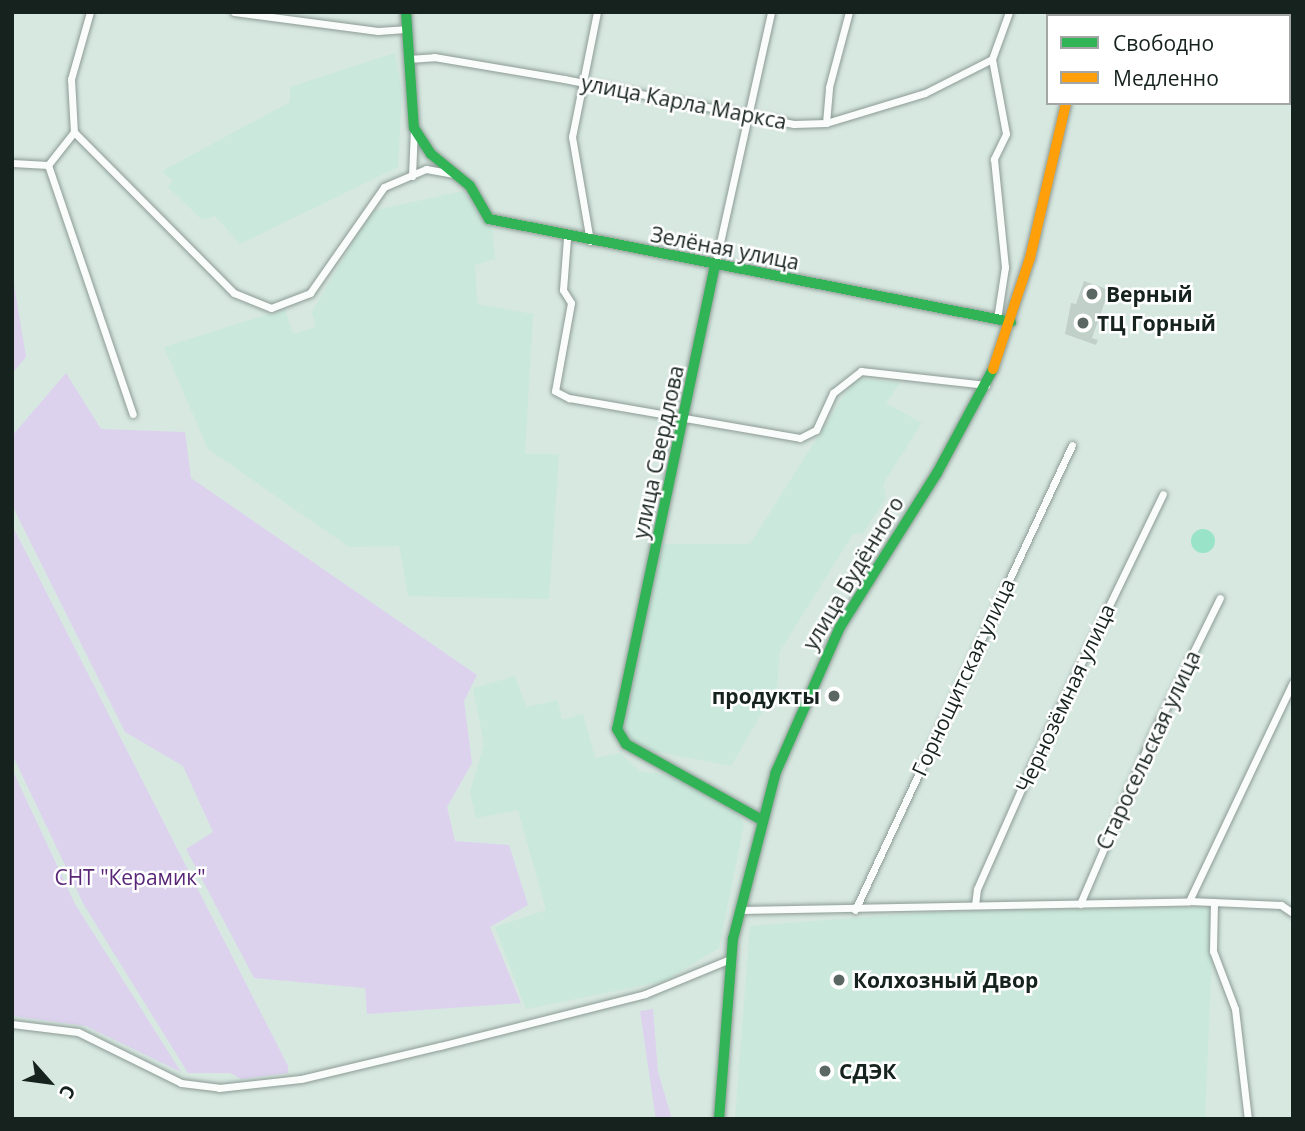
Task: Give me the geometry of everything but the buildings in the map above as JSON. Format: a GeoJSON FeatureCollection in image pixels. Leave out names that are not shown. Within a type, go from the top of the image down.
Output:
{"type":"FeatureCollection","features":[{"type":"Feature","properties":{"kind":"street"},"geometry":{"type":"LineString","coordinates":[[48,165],[74,132],[71,79],[90,12]]}},
{"type":"Feature","properties":{"kind":"street"},"geometry":{"type":"LineString","coordinates":[[234,12],[405,29]]}},
{"type":"Feature","properties":{"kind":"street"},"geometry":{"type":"LineString","coordinates":[[406,12],[405,29],[414,128],[412,176]]}},
{"type":"Feature","properties":{"kind":"street"},"geometry":{"type":"LineString","coordinates":[[590,242],[572,137],[597,12]]}},
{"type":"Feature","properties":{"kind":"street","name":"улица Свердлова"},"geometry":{"type":"LineString","coordinates":[[762,820],[626,744],[617,734],[771,12]]}},
{"type":"Feature","properties":{"kind":"street"},"geometry":{"type":"LineString","coordinates":[[826,123],[829,87],[849,12]]}},
{"type":"Feature","properties":{"kind":"street"},"geometry":{"type":"LineString","coordinates":[[997,319],[1005,267],[994,159],[1006,134],[992,59],[1009,12]]}},
{"type":"Feature","properties":{"kind":"street","name":"улица Карла Маркса"},"geometry":{"type":"LineString","coordinates":[[408,58],[434,57],[583,82],[750,117],[826,123],[925,93],[992,59]]}},
{"type":"Feature","properties":{"kind":"street","name":"улица Будённого"},"geometry":{"type":"LineString","coordinates":[[719,1119],[730,959],[738,910],[762,820],[819,666],[986,385],[1011,321],[1065,105]]}},
{"type":"Feature","properties":{"kind":"street","name":"Зелёная улица"},"geometry":{"type":"LineString","coordinates":[[414,128],[431,154],[470,186],[489,219],[567,238],[1011,321]]}},
{"type":"Feature","properties":{"kind":"street"},"geometry":{"type":"LineString","coordinates":[[74,132],[234,293],[271,308],[310,293],[384,187],[426,169],[453,174]]}},
{"type":"Feature","properties":{"kind":"street"},"geometry":{"type":"LineString","coordinates":[[12,163],[48,165]]}},
{"type":"Feature","properties":{"kind":"street"},"geometry":{"type":"LineString","coordinates":[[48,165],[133,414]]}},
{"type":"Feature","properties":{"kind":"street"},"geometry":{"type":"LineString","coordinates":[[567,238],[563,290],[571,303],[555,391],[569,398],[800,438],[816,430],[832,393],[861,371],[986,385]]}},
{"type":"Feature","properties":{"kind":"street","name":"Горнощитская улица"},"geometry":{"type":"LineString","coordinates":[[855,910],[1072,444]]}},
{"type":"Feature","properties":{"kind":"street","name":"Чернозёмная улица"},"geometry":{"type":"LineString","coordinates":[[975,905],[977,889],[1031,767],[1163,494]]}},
{"type":"Feature","properties":{"kind":"street","name":"Старосельская улица"},"geometry":{"type":"LineString","coordinates":[[1080,904],[1151,738],[1220,598]]}},
{"type":"Feature","properties":{"kind":"street"},"geometry":{"type":"LineString","coordinates":[[1189,901],[1293,682]]}},
{"type":"Feature","properties":{"kind":"street"},"geometry":{"type":"LineString","coordinates":[[738,910],[855,910],[1189,901],[1280,905],[1293,913]]}},
{"type":"Feature","properties":{"kind":"street"},"geometry":{"type":"LineString","coordinates":[[1214,902],[1213,951],[1235,1009],[1248,1119]]}},
{"type":"Feature","properties":{"kind":"street"},"geometry":{"type":"LineString","coordinates":[[12,1024],[78,1032],[181,1083],[219,1088],[301,1079],[440,1046],[652,991],[730,959]]}},
{"type":"Feature","properties":{"kind":"shaded area"},"geometry":{"type":"Polygon","coordinates":[[[395,53],[402,91],[398,167],[240,244],[215,216],[202,220],[168,187],[173,181],[162,171],[290,102],[290,87],[395,53]]]}},
{"type":"Feature","properties":{"kind":"shaded area"},"geometry":{"type":"Polygon","coordinates":[[[463,191],[492,228],[495,259],[475,265],[477,304],[533,314],[525,454],[559,454],[549,599],[408,596],[399,546],[349,547],[208,449],[164,347],[285,309],[293,334],[316,327],[312,312],[371,211],[463,191]]]}},
{"type":"Feature","properties":{"kind":"shaded area"},"geometry":{"type":"Polygon","coordinates":[[[855,378],[900,383],[886,403],[922,423],[883,484],[886,498],[863,533],[853,534],[780,651],[777,687],[731,766],[637,748],[632,739],[622,738],[662,544],[750,544],[855,378]]]}},
{"type":"Feature","properties":{"kind":"shaded area"},"geometry":{"type":"Polygon","coordinates":[[[1203,529],[1214,536],[1215,541],[1208,552],[1203,553],[1192,546],[1191,541],[1198,530],[1203,529]]]}},
{"type":"Feature","properties":{"kind":"shaded area"},"geometry":{"type":"Polygon","coordinates":[[[515,676],[526,707],[558,700],[562,720],[583,714],[595,758],[620,753],[640,771],[675,776],[737,812],[744,825],[719,948],[664,981],[526,1009],[495,927],[546,910],[518,810],[476,818],[470,792],[484,744],[473,688],[515,676]]]}},
{"type":"Feature","properties":{"kind":"shaded area"},"geometry":{"type":"Polygon","coordinates":[[[1214,907],[1205,1119],[735,1119],[750,926],[931,912],[1214,907]]]}},
{"type":"Feature","properties":{"kind":"green space"},"geometry":{"type":"Polygon","coordinates":[[[12,272],[26,357],[12,374],[12,272]]]}},
{"type":"Feature","properties":{"kind":"green space"},"geometry":{"type":"Polygon","coordinates":[[[66,373],[101,429],[185,432],[191,478],[477,675],[464,701],[472,763],[447,807],[455,841],[509,845],[528,905],[490,927],[521,1003],[367,1014],[365,988],[254,978],[186,849],[213,832],[183,766],[125,732],[12,505],[12,436],[66,373]]]}},
{"type":"Feature","properties":{"kind":"green space","name":"СНТ \"Керамик\""},"geometry":{"type":"Polygon","coordinates":[[[12,525],[288,1066],[288,1073],[241,1079],[230,1073],[188,1073],[84,905],[12,754],[12,525]]]}},
{"type":"Feature","properties":{"kind":"green space"},"geometry":{"type":"Polygon","coordinates":[[[12,769],[75,904],[181,1072],[86,1026],[12,1016],[12,769]]]}},
{"type":"Feature","properties":{"kind":"green space"},"geometry":{"type":"Polygon","coordinates":[[[653,1009],[658,1072],[672,1119],[656,1119],[640,1011],[653,1009]]]}},
{"type":"Feature","properties":{"kind":"traffic: fast"},"geometry":{"type":"LineString","coordinates":[[406,12],[414,128],[431,154],[470,186],[489,219],[1011,322]]}},
{"type":"Feature","properties":{"kind":"traffic: fast"},"geometry":{"type":"LineString","coordinates":[[715,265],[617,729],[626,744],[762,820]]}},
{"type":"Feature","properties":{"kind":"traffic: fast"},"geometry":{"type":"LineString","coordinates":[[719,1119],[733,939],[776,772],[840,627],[937,473],[993,369]]}},
{"type":"Feature","properties":{"kind":"traffic: slow"},"geometry":{"type":"LineString","coordinates":[[993,369],[1030,258],[1066,105]]}},
{"type":"Feature","properties":{"kind":"place","name":"Верный"},"geometry":{"type":"Point","coordinates":[1092,294]}},
{"type":"Feature","properties":{"kind":"place","name":"ТЦ Горный"},"geometry":{"type":"Point","coordinates":[1083,323]}},
{"type":"Feature","properties":{"kind":"place","name":"продукты"},"geometry":{"type":"Point","coordinates":[834,696]}},
{"type":"Feature","properties":{"kind":"place","name":"Колхозный Двор"},"geometry":{"type":"Point","coordinates":[839,980]}},
{"type":"Feature","properties":{"kind":"place","name":"СДЭК"},"geometry":{"type":"Point","coordinates":[825,1071]}}]}
